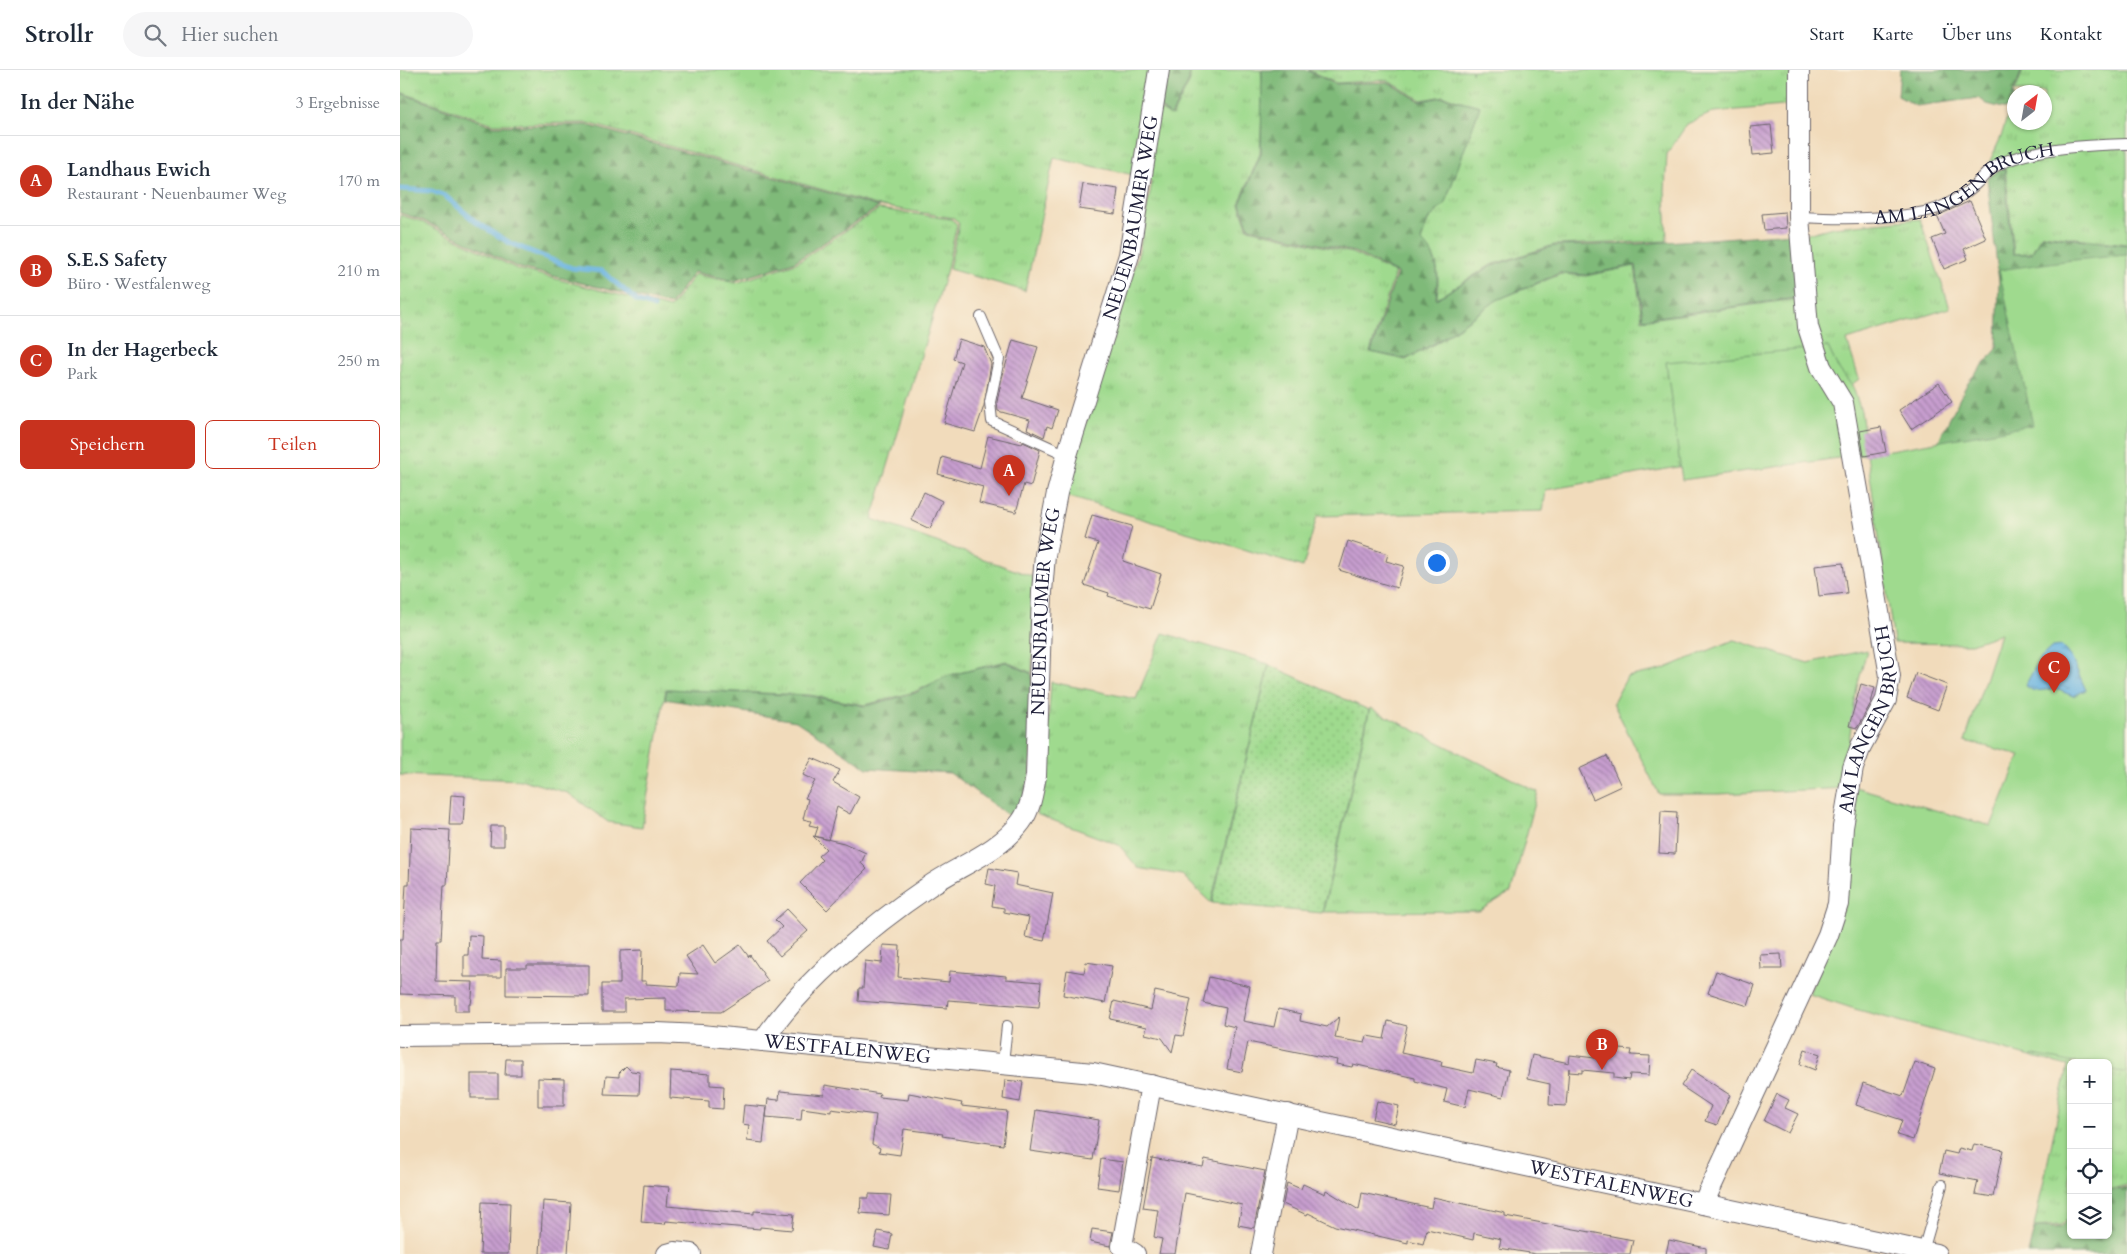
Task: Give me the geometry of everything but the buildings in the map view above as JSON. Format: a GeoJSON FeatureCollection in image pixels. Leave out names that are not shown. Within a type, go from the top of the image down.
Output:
{"type":"FeatureCollection","features":[{"type":"Feature","properties":{"kind":"street","name":"NEUENBAUMER WEG"},"geometry":{"type":"LineString","coordinates":[[762,1041],[791,1004],[838,958],[883,919],[929,886],[998,845],[1021,822],[1031,801],[1036,776],[1045,555],[1067,454],[1129,255],[1159,70]]}},
{"type":"Feature","properties":{"kind":"street","name":"AM LANGEN BRUCH"},"geometry":{"type":"LineString","coordinates":[[1702,1204],[1828,935],[1838,904],[1845,810],[1852,768],[1861,746],[1886,700],[1890,676],[1844,403],[1821,367],[1808,327],[1800,217],[1799,70]]}},
{"type":"Feature","properties":{"kind":"street","name":"WESTFALENWEG"},"geometry":{"type":"LineString","coordinates":[[400,1036],[656,1032],[701,1034],[1092,1073],[1929,1253]]}},
{"type":"Feature","properties":{"kind":"street"},"geometry":{"type":"LineString","coordinates":[[1135,1254],[1122,1246],[1151,1085]]}},
{"type":"Feature","properties":{"kind":"street"},"geometry":{"type":"LineString","coordinates":[[1261,1254],[1288,1114]]}},
{"type":"Feature","properties":{"kind":"street"},"geometry":{"type":"LineString","coordinates":[[667,1254],[674,1252],[691,1254]]}},
{"type":"Feature","properties":{"kind":"lane","name":"AM LANGEN BRUCH"},"geometry":{"type":"LineString","coordinates":[[1800,217],[1835,219],[1887,216],[1933,210],[1962,195],[1992,168],[2012,158],[2039,152],[2127,144]]}},
{"type":"Feature","properties":{"kind":"lane"},"geometry":{"type":"LineString","coordinates":[[981,317],[999,359],[990,402],[992,421],[1067,454]]}},
{"type":"Feature","properties":{"kind":"lane"},"geometry":{"type":"LineString","coordinates":[[1003,1063],[1007,1026]]}},
{"type":"Feature","properties":{"kind":"lane"},"geometry":{"type":"LineString","coordinates":[[1929,1253],[1942,1185]]}},
{"type":"Feature","properties":{"kind":"green space"},"geometry":{"type":"Polygon","coordinates":[[[400,70],[1152,70],[1157,108],[1172,116],[1190,81],[1190,70],[1261,70],[1263,90],[1260,154],[1239,204],[1248,229],[1352,253],[1395,273],[1370,352],[1406,360],[1438,342],[1497,300],[1561,274],[1586,276],[1635,266],[1642,320],[1796,299],[1807,234],[1833,227],[1920,219],[1950,308],[1847,340],[1859,379],[1843,391],[1684,466],[1546,490],[1543,511],[1317,516],[1303,567],[1066,496],[1086,421],[1139,252],[1152,182],[1134,175],[1054,158],[1025,291],[949,269],[959,224],[954,218],[880,206],[588,123],[494,124],[400,92],[400,70]]]}},
{"type":"Feature","properties":{"kind":"green space"},"geometry":{"type":"Polygon","coordinates":[[[1156,70],[1189,70],[1189,81],[1171,116],[1158,106],[1156,70]]]}},
{"type":"Feature","properties":{"kind":"green space"},"geometry":{"type":"Polygon","coordinates":[[[1262,70],[1306,70],[1335,84],[1388,82],[1420,101],[1443,97],[1480,106],[1445,203],[1428,220],[1421,240],[1432,253],[1435,260],[1437,274],[1436,299],[1491,266],[1554,246],[1638,244],[1794,233],[1796,298],[1643,319],[1636,265],[1586,275],[1560,273],[1497,300],[1437,342],[1406,359],[1371,352],[1397,273],[1354,252],[1249,228],[1240,204],[1261,154],[1262,70]]]}},
{"type":"Feature","properties":{"kind":"green space"},"geometry":{"type":"Polygon","coordinates":[[[1308,70],[1472,70],[1472,73],[1473,70],[1796,70],[1794,105],[1714,112],[1687,124],[1667,154],[1665,190],[1667,241],[1554,245],[1491,265],[1437,298],[1437,267],[1432,253],[1421,241],[1428,221],[1445,203],[1480,106],[1443,96],[1421,100],[1387,80],[1336,83],[1308,70]]]}},
{"type":"Feature","properties":{"kind":"green space"},"geometry":{"type":"Polygon","coordinates":[[[1900,70],[2022,70],[2016,85],[2007,85],[2007,109],[1987,104],[1979,98],[1916,106],[1898,96],[1900,70]]]}},
{"type":"Feature","properties":{"kind":"green space"},"geometry":{"type":"Polygon","coordinates":[[[2023,70],[2127,70],[2127,244],[2042,234],[2031,253],[2014,254],[2005,167],[1989,163],[2001,137],[2007,117],[2007,130],[2052,130],[2052,85],[2018,85],[2023,70]]]}},
{"type":"Feature","properties":{"kind":"green space"},"geometry":{"type":"Polygon","coordinates":[[[400,93],[494,126],[587,125],[879,207],[794,262],[734,281],[694,272],[670,305],[517,267],[420,219],[400,213],[400,93]]]}},
{"type":"Feature","properties":{"kind":"green space"},"geometry":{"type":"Polygon","coordinates":[[[2004,167],[2013,254],[2031,254],[2042,235],[2127,245],[2127,341],[2087,423],[1937,444],[1968,382],[1997,349],[1999,282],[1987,178],[2004,167]]]}},
{"type":"Feature","properties":{"kind":"green space"},"geometry":{"type":"Polygon","coordinates":[[[879,209],[951,219],[957,224],[947,269],[872,519],[1034,577],[1032,673],[1006,661],[947,676],[914,692],[865,705],[810,695],[666,689],[642,827],[608,822],[568,793],[523,780],[400,775],[400,215],[420,221],[517,269],[670,308],[695,274],[736,283],[796,263],[879,209]]]}},
{"type":"Feature","properties":{"kind":"green space"},"geometry":{"type":"Polygon","coordinates":[[[2127,255],[2127,1073],[2112,1070],[2112,1059],[2067,1059],[2067,1061],[2034,1055],[2031,1057],[1855,1009],[1809,994],[1843,906],[1852,856],[1855,787],[1991,826],[2020,755],[1965,741],[2000,634],[1971,644],[1894,643],[1867,454],[2033,425],[1999,270],[2127,255]]]}},
{"type":"Feature","properties":{"kind":"green space"},"geometry":{"type":"Polygon","coordinates":[[[1828,347],[1838,368],[1853,387],[1861,411],[1867,454],[1682,480],[1666,362],[1828,347]]]}},
{"type":"Feature","properties":{"kind":"green space"},"geometry":{"type":"Polygon","coordinates":[[[1163,633],[1269,664],[1211,903],[1182,875],[1138,868],[1119,845],[1036,814],[1044,782],[1051,682],[1136,699],[1163,633]]]}},
{"type":"Feature","properties":{"kind":"green space"},"geometry":{"type":"Polygon","coordinates":[[[1734,640],[1808,663],[1867,650],[1857,687],[1850,734],[1847,788],[1718,794],[1659,794],[1613,703],[1627,677],[1661,670],[1734,640]]]}},
{"type":"Feature","properties":{"kind":"green space"},"geometry":{"type":"Polygon","coordinates":[[[1006,662],[1032,674],[1031,773],[1024,798],[1013,819],[950,773],[867,768],[796,721],[665,699],[667,689],[810,696],[865,706],[915,693],[947,676],[1006,662]]]}},
{"type":"Feature","properties":{"kind":"green space"},"geometry":{"type":"Polygon","coordinates":[[[1269,665],[1369,710],[1322,913],[1212,903],[1269,665]]]}},
{"type":"Feature","properties":{"kind":"green space"},"geometry":{"type":"Polygon","coordinates":[[[1370,708],[1538,792],[1511,892],[1479,911],[1323,912],[1370,708]]]}},
{"type":"Feature","properties":{"kind":"green space"},"geometry":{"type":"Polygon","coordinates":[[[1996,1011],[2127,1015],[2127,1185],[2112,1189],[2112,1059],[2067,1059],[2067,1066],[1983,1044],[1996,1011]]]}},
{"type":"Feature","properties":{"kind":"green space"},"geometry":{"type":"Polygon","coordinates":[[[2067,1071],[2067,1219],[2061,1225],[2034,1227],[2067,1071]]]}},
{"type":"Feature","properties":{"kind":"green space"},"geometry":{"type":"Polygon","coordinates":[[[2127,1187],[2127,1254],[2028,1254],[2034,1228],[2061,1227],[2067,1221],[2067,1239],[2112,1239],[2112,1190],[2127,1187]]]}},
{"type":"Feature","properties":{"kind":"water"},"geometry":{"type":"Polygon","coordinates":[[[2062,646],[2072,659],[2086,690],[2073,696],[2056,689],[2034,691],[2025,686],[2040,658],[2052,647],[2062,646]]]}},
{"type":"Feature","properties":{"kind":"waterway"},"geometry":{"type":"LineString","coordinates":[[400,189],[432,191],[445,196],[476,222],[510,243],[572,268],[602,271],[637,301],[654,307]]}},
{"type":"Feature","properties":{"kind":"place","name":"Landhaus Ewich"},"geometry":{"type":"Point","coordinates":[1009,496]}},
{"type":"Feature","properties":{"kind":"place","name":"In der Hagerbeck"},"geometry":{"type":"Point","coordinates":[2054,693]}},
{"type":"Feature","properties":{"kind":"place","name":"S.E.S Safety"},"geometry":{"type":"Point","coordinates":[1602,1070]}}]}
